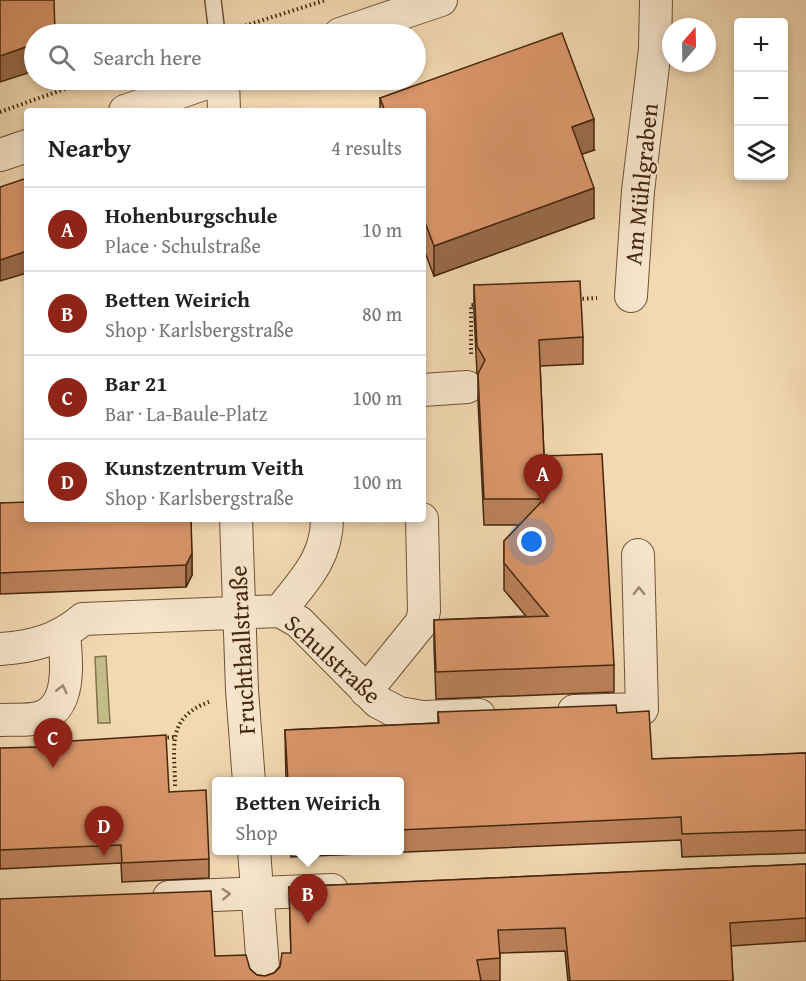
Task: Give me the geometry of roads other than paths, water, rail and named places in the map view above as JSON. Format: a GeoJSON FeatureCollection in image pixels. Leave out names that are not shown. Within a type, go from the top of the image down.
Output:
{"type":"FeatureCollection","features":[{"type":"Feature","properties":{"kind":"street"},"geometry":{"type":"LineString","coordinates":[[370,24],[441,0]]}},
{"type":"Feature","properties":{"kind":"street","name":"Am Mühlgraben"},"geometry":{"type":"LineString","coordinates":[[631,296],[638,191],[655,49],[656,0]]}},
{"type":"Feature","properties":{"kind":"street"},"geometry":{"type":"LineString","coordinates":[[134,108],[186,90]]}},
{"type":"Feature","properties":{"kind":"street"},"geometry":{"type":"LineString","coordinates":[[223,90],[224,108]]}},
{"type":"Feature","properties":{"kind":"street"},"geometry":{"type":"LineString","coordinates":[[0,155],[24,147]]}},
{"type":"Feature","properties":{"kind":"street"},"geometry":{"type":"LineString","coordinates":[[426,390],[467,387]]}},
{"type":"Feature","properties":{"kind":"street","name":"Fruchthallstraße"},"geometry":{"type":"LineString","coordinates":[[236,522],[242,690],[249,777]]}},
{"type":"Feature","properties":{"kind":"street"},"geometry":{"type":"LineString","coordinates":[[280,611],[315,567],[327,538],[327,522]]}},
{"type":"Feature","properties":{"kind":"street"},"geometry":{"type":"LineString","coordinates":[[366,691],[422,622],[424,611],[422,522]]}},
{"type":"Feature","properties":{"kind":"street"},"geometry":{"type":"LineString","coordinates":[[549,712],[642,709],[638,555]]}},
{"type":"Feature","properties":{"kind":"street","name":"Schulstraße"},"geometry":{"type":"LineString","coordinates":[[0,649],[32,645],[64,635],[83,619],[280,611],[299,621],[378,702],[399,713],[423,717],[503,714]]}},
{"type":"Feature","properties":{"kind":"street"},"geometry":{"type":"LineString","coordinates":[[0,720],[38,718],[55,709],[64,690],[64,635]]}},
{"type":"Feature","properties":{"kind":"street"},"geometry":{"type":"LineString","coordinates":[[254,855],[264,981]]}},
{"type":"Feature","properties":{"kind":"street"},"geometry":{"type":"LineString","coordinates":[[140,898],[345,889]]}},
{"type":"Feature","properties":{"kind":"lane"},"geometry":{"type":"LineString","coordinates":[[213,0],[216,24]]}},
{"type":"Feature","properties":{"kind":"place","name":"Hohenburgschule"},"geometry":{"type":"Point","coordinates":[543,504]}},
{"type":"Feature","properties":{"kind":"place","name":"Bar 21"},"geometry":{"type":"Point","coordinates":[53,768]}},
{"type":"Feature","properties":{"kind":"place","name":"Kunstzentrum Veith"},"geometry":{"type":"Point","coordinates":[104,856]}},
{"type":"Feature","properties":{"kind":"place","name":"Betten Weirich"},"geometry":{"type":"Point","coordinates":[308,924]}}]}
